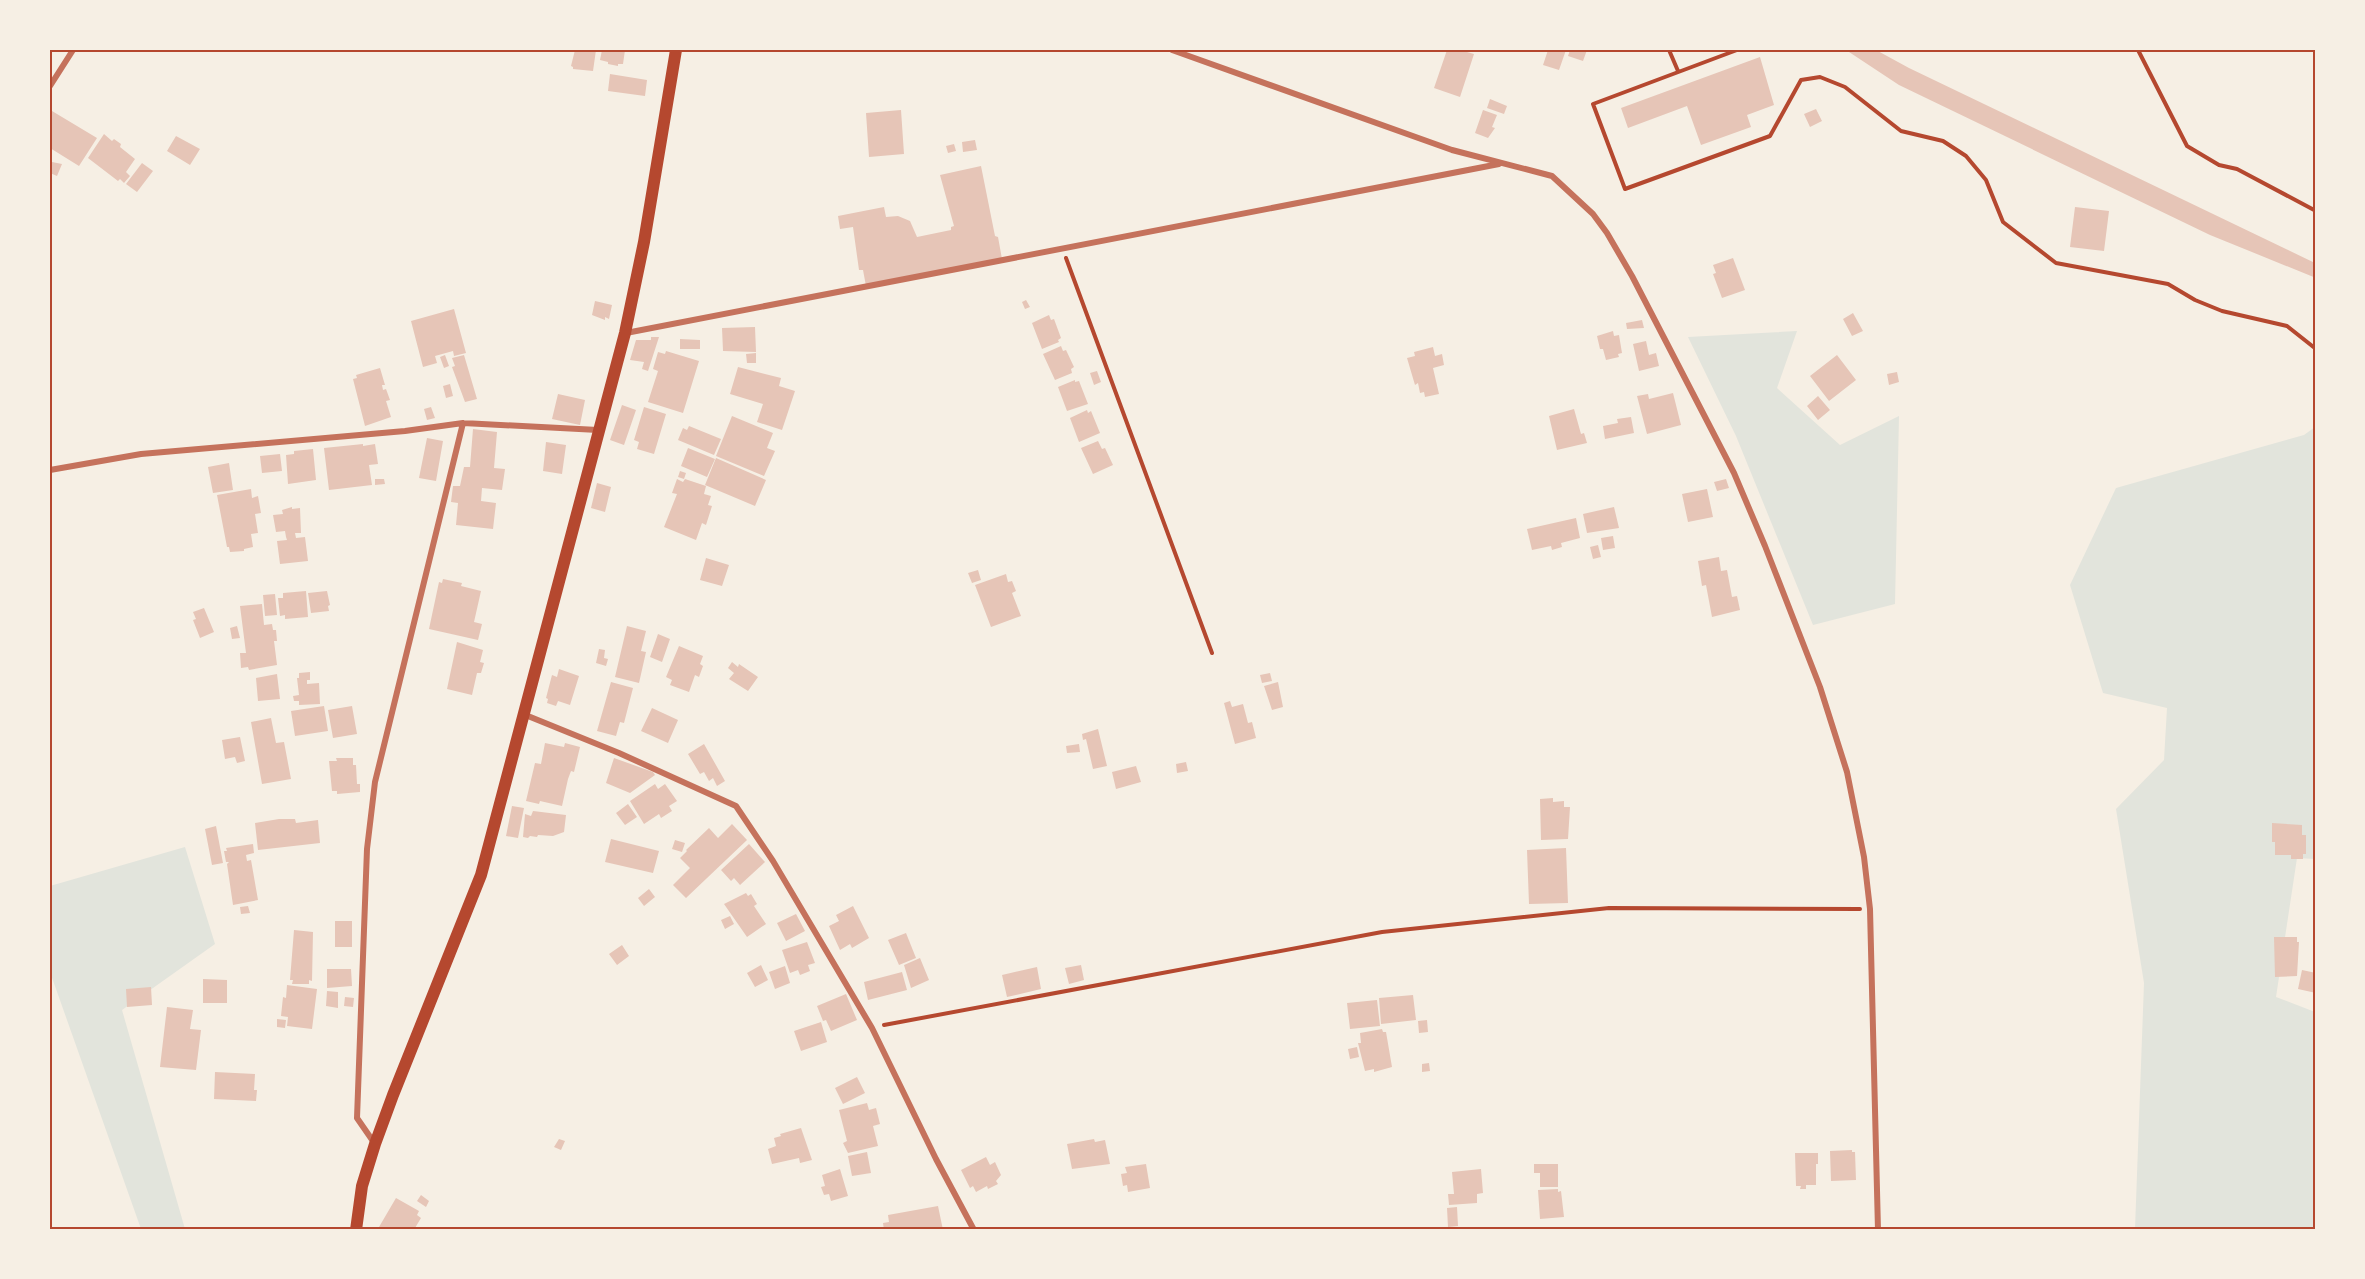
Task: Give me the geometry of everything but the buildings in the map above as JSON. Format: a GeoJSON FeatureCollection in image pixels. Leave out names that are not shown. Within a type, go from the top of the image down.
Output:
{"type":"FeatureCollection","features":[{"type":"Feature","properties":{"kind":"main road"},"geometry":{"type":"LineString","coordinates":[[356,1230],[362,1186],[375,1144],[481,874],[625,333],[644,242],[676,50]]}},
{"type":"Feature","properties":{"kind":"street"},"geometry":{"type":"LineString","coordinates":[[50,86],[73,50]]}},
{"type":"Feature","properties":{"kind":"street"},"geometry":{"type":"LineString","coordinates":[[1172,50],[1452,150],[1552,176],[1593,214],[1607,233],[1632,276],[1734,473],[1820,687],[1844,761],[1864,858],[1870,909],[1878,1230]]}},
{"type":"Feature","properties":{"kind":"street"},"geometry":{"type":"LineString","coordinates":[[625,333],[1502,163]]}},
{"type":"Feature","properties":{"kind":"street"},"geometry":{"type":"LineString","coordinates":[[375,1144],[357,1118],[367,849],[374,793],[463,423]]}},
{"type":"Feature","properties":{"kind":"street"},"geometry":{"type":"LineString","coordinates":[[50,470],[141,454],[405,431],[463,423],[598,430]]}},
{"type":"Feature","properties":{"kind":"street"},"geometry":{"type":"LineString","coordinates":[[524,714],[619,753],[736,806],[772,861],[872,1028],[936,1159],[974,1230]]}},
{"type":"Feature","properties":{"kind":"path"},"geometry":{"type":"LineString","coordinates":[[1669,50],[1678,71]]}},
{"type":"Feature","properties":{"kind":"path"},"geometry":{"type":"LineString","coordinates":[[1737,50],[1593,104],[1625,189],[1770,136],[1801,80],[1820,77],[1845,87],[1901,131],[1943,141],[1966,156],[1986,180],[2003,222],[2056,262],[2168,285],[2195,300],[2222,311],[2287,326],[2316,349]]}},
{"type":"Feature","properties":{"kind":"path"},"geometry":{"type":"LineString","coordinates":[[2138,50],[2187,146],[2219,165],[2237,169],[2316,211]]}},
{"type":"Feature","properties":{"kind":"path"},"geometry":{"type":"LineString","coordinates":[[1062,248],[1212,653]]}},
{"type":"Feature","properties":{"kind":"path"},"geometry":{"type":"LineString","coordinates":[[872,1028],[1382,932],[1609,908],[1870,909]]}},
{"type":"Feature","properties":{"kind":"shaded area"},"geometry":{"type":"Polygon","coordinates":[[[1797,331],[1777,388],[1840,445],[1899,416],[1895,604],[1813,625],[1736,436],[1688,337],[1797,331]]]}},
{"type":"Feature","properties":{"kind":"shaded area"},"geometry":{"type":"Polygon","coordinates":[[[2315,427],[2315,859],[2297,858],[2276,997],[2315,1012],[2315,1229],[2135,1229],[2144,983],[2116,809],[2164,760],[2167,708],[2103,693],[2070,585],[2116,488],[2304,435],[2315,427]]]}},
{"type":"Feature","properties":{"kind":"shaded area"},"geometry":{"type":"Polygon","coordinates":[[[185,847],[215,944],[122,1010],[185,1229],[141,1229],[50,972],[50,886],[185,847]]]}}]}
